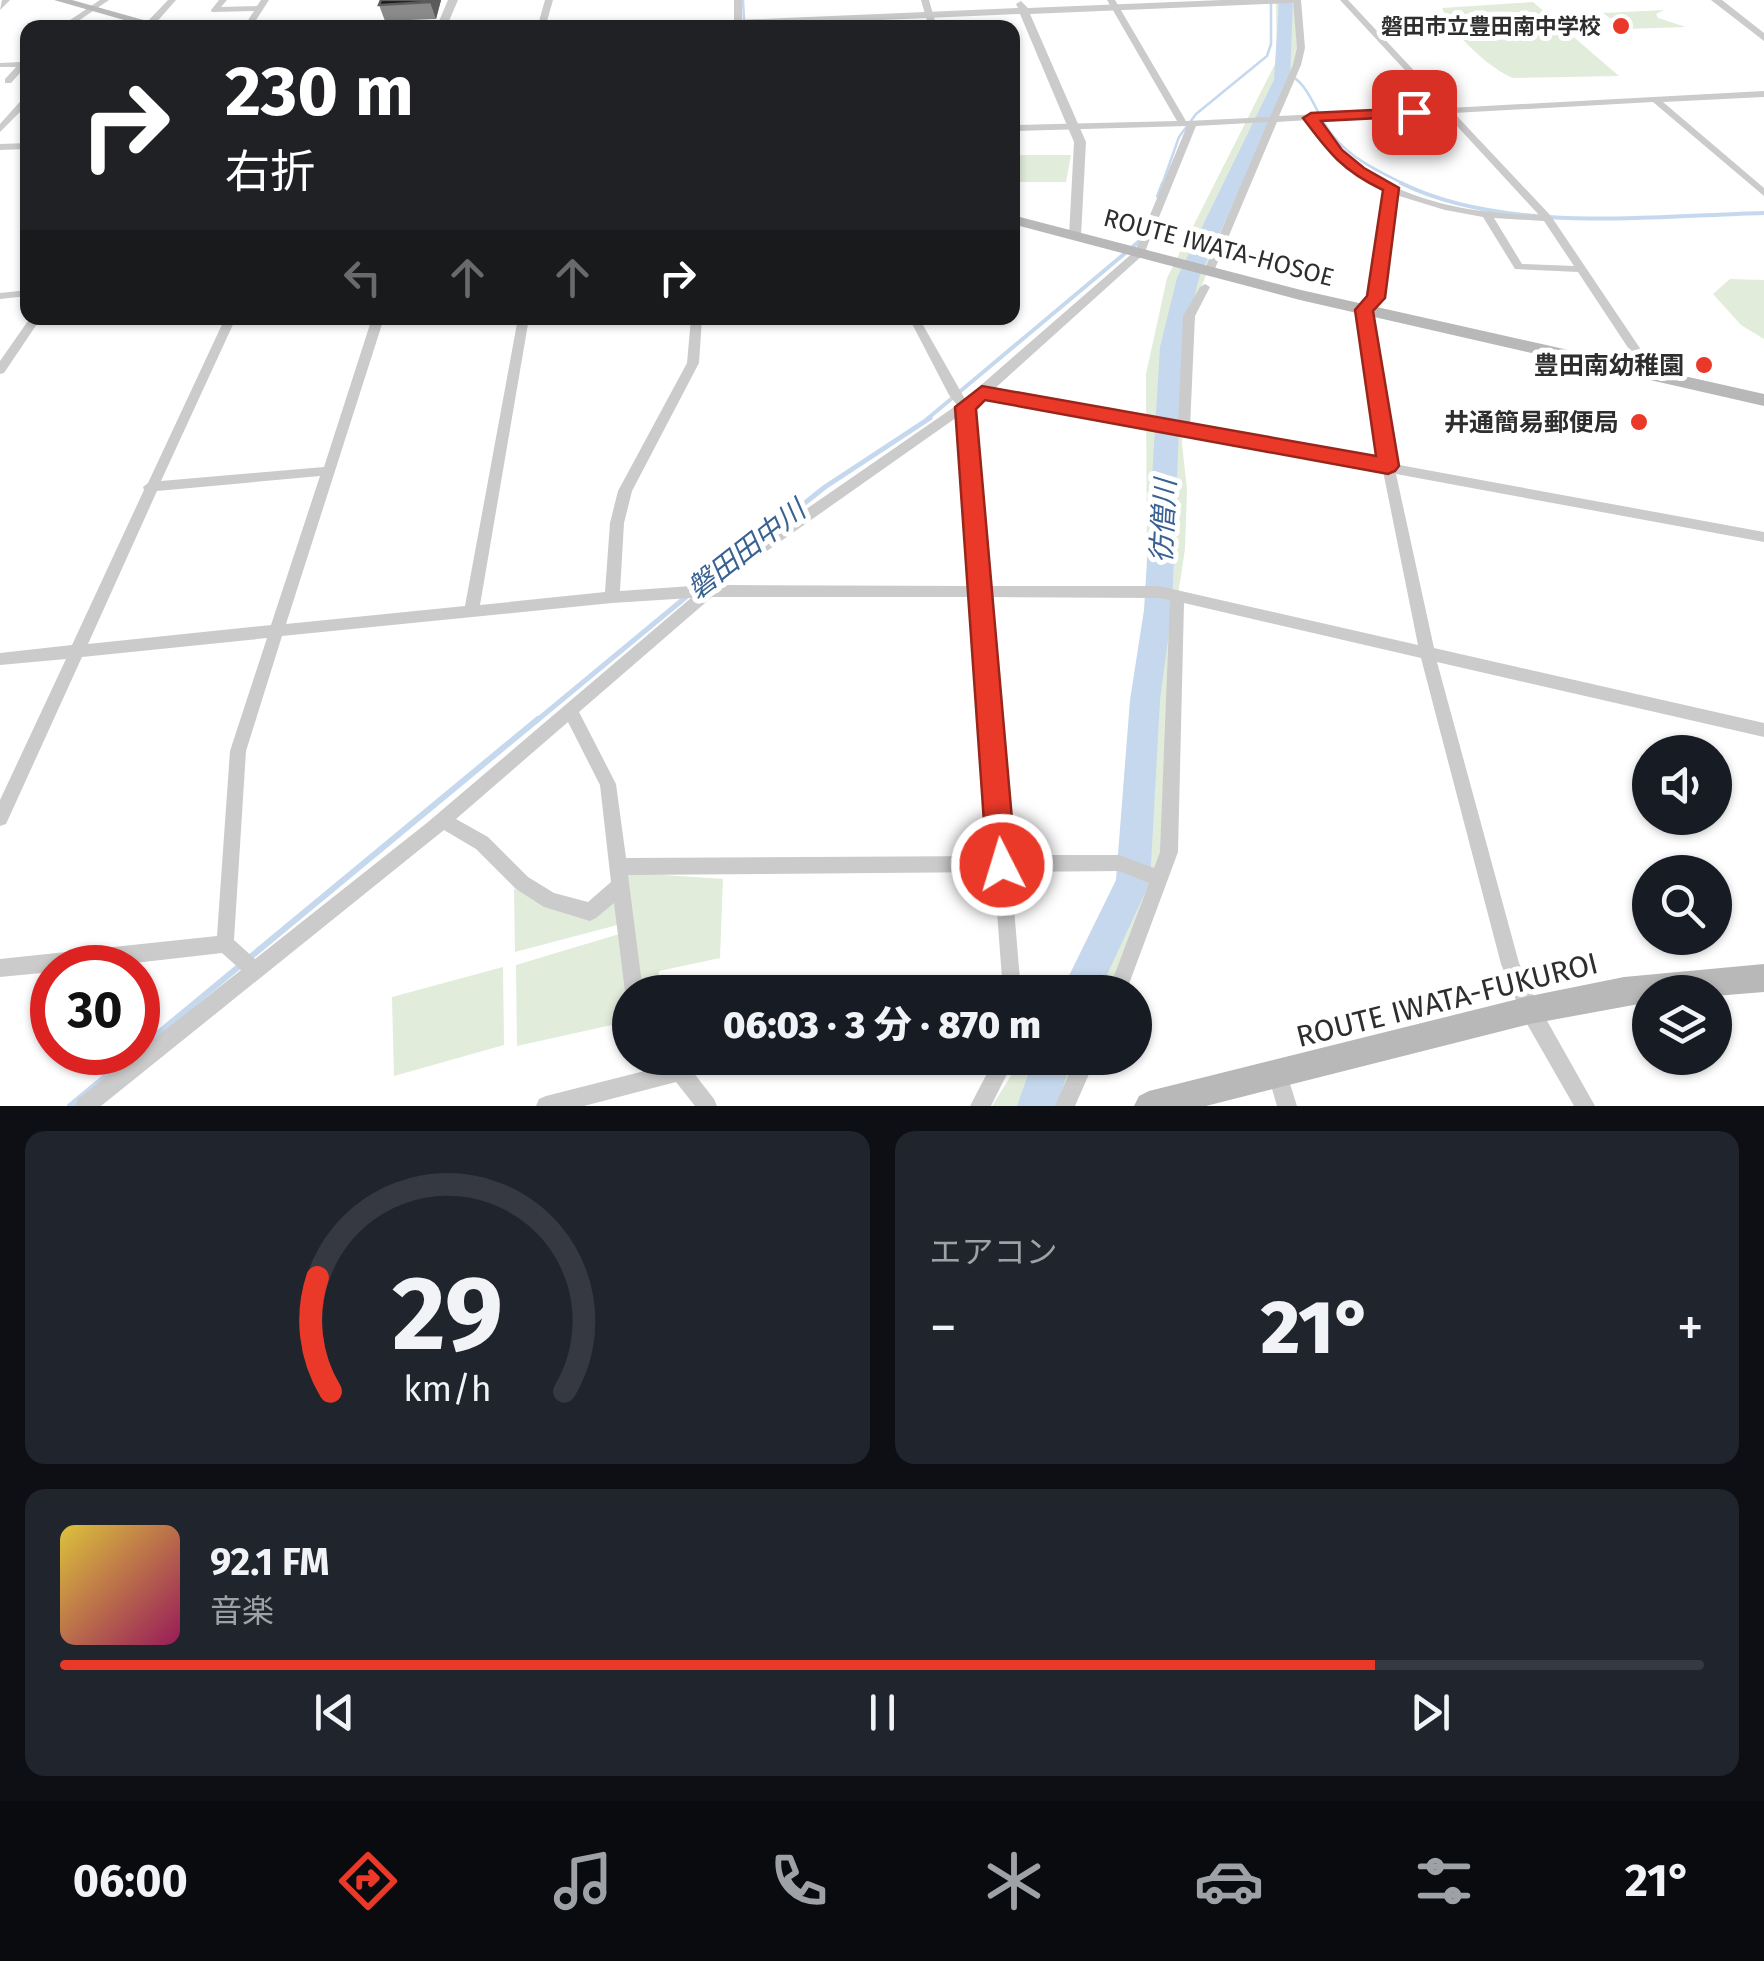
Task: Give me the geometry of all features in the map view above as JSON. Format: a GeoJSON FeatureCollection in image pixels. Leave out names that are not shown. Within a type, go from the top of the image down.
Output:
{"type":"FeatureCollection","features":[{"type":"Feature","properties":{"kind":"main road"},"geometry":{"type":"LineString","coordinates":[[59,0],[136,20]]}},
{"type":"Feature","properties":{"kind":"main road","name":"ROUTE IWATA-HOSOE"},"geometry":{"type":"LineString","coordinates":[[1020,221],[1179,263],[1207,279],[1364,310],[1764,400]]}},
{"type":"Feature","properties":{"kind":"main road","name":"ROUTE IWATA-FUKUROI"},"geometry":{"type":"LineString","coordinates":[[1149,1106],[1530,1010],[1624,991],[1764,978]]}},
{"type":"Feature","properties":{"kind":"street"},"geometry":{"type":"LineString","coordinates":[[0,8],[6,0]]}},
{"type":"Feature","properties":{"kind":"street"},"geometry":{"type":"LineString","coordinates":[[73,20],[105,0]]}},
{"type":"Feature","properties":{"kind":"street"},"geometry":{"type":"LineString","coordinates":[[155,20],[174,0]]}},
{"type":"Feature","properties":{"kind":"street"},"geometry":{"type":"LineString","coordinates":[[223,0],[215,10],[263,4]]}},
{"type":"Feature","properties":{"kind":"street"},"geometry":{"type":"LineString","coordinates":[[925,0],[931,20]]}},
{"type":"Feature","properties":{"kind":"street"},"geometry":{"type":"LineString","coordinates":[[825,20],[1022,6],[1294,0],[1300,48],[1298,65],[1190,316],[1184,429]]}},
{"type":"Feature","properties":{"kind":"street"},"geometry":{"type":"LineString","coordinates":[[1344,0],[1547,218],[1652,375]]}},
{"type":"Feature","properties":{"kind":"street"},"geometry":{"type":"LineString","coordinates":[[1716,0],[1764,38]]}},
{"type":"Feature","properties":{"kind":"street"},"geometry":{"type":"LineString","coordinates":[[1113,3],[1188,124]]}},
{"type":"Feature","properties":{"kind":"street"},"geometry":{"type":"LineString","coordinates":[[1022,6],[1080,142],[1076,236]]}},
{"type":"Feature","properties":{"kind":"street"},"geometry":{"type":"LineString","coordinates":[[1020,128],[1188,124],[1764,94]]}},
{"type":"Feature","properties":{"kind":"street"},"geometry":{"type":"LineString","coordinates":[[1654,99],[1764,193]]}},
{"type":"Feature","properties":{"kind":"street"},"geometry":{"type":"LineString","coordinates":[[0,129],[20,107]]}},
{"type":"Feature","properties":{"kind":"street"},"geometry":{"type":"LineString","coordinates":[[1311,118],[1336,153],[1358,172],[1392,188],[1454,208],[1547,218]]}},
{"type":"Feature","properties":{"kind":"street"},"geometry":{"type":"LineString","coordinates":[[85,1106],[252,969],[443,821],[752,554],[982,393],[1140,252],[1188,124]]}},
{"type":"Feature","properties":{"kind":"street"},"geometry":{"type":"LineString","coordinates":[[1392,188],[1376,298],[1364,310],[1388,466],[1428,655],[1510,964],[1530,1010],[1585,1106]]}},
{"type":"Feature","properties":{"kind":"street"},"geometry":{"type":"LineString","coordinates":[[1487,214],[1519,268],[1580,269]]}},
{"type":"Feature","properties":{"kind":"street"},"geometry":{"type":"LineString","coordinates":[[0,370],[30,325]]}},
{"type":"Feature","properties":{"kind":"street"},"geometry":{"type":"LineString","coordinates":[[0,818],[227,325]]}},
{"type":"Feature","properties":{"kind":"street"},"geometry":{"type":"LineString","coordinates":[[225,944],[238,751],[376,325]]}},
{"type":"Feature","properties":{"kind":"street"},"geometry":{"type":"LineString","coordinates":[[472,609],[521,325]]}},
{"type":"Feature","properties":{"kind":"street"},"geometry":{"type":"LineString","coordinates":[[612,597],[618,523],[625,491],[693,362],[696,325]]}},
{"type":"Feature","properties":{"kind":"street"},"geometry":{"type":"LineString","coordinates":[[918,325],[955,395],[966,407],[1011,975]]}},
{"type":"Feature","properties":{"kind":"street"},"geometry":{"type":"LineString","coordinates":[[982,393],[1764,538]]}},
{"type":"Feature","properties":{"kind":"street"},"geometry":{"type":"LineString","coordinates":[[149,487],[326,471]]}},
{"type":"Feature","properties":{"kind":"street"},"geometry":{"type":"LineString","coordinates":[[0,658],[612,597],[979,589],[1168,594],[1764,730]]}},
{"type":"Feature","properties":{"kind":"street"},"geometry":{"type":"LineString","coordinates":[[1123,975],[1169,852],[1168,594]]}},
{"type":"Feature","properties":{"kind":"street"},"geometry":{"type":"LineString","coordinates":[[571,712],[608,784],[632,975]]}},
{"type":"Feature","properties":{"kind":"street"},"geometry":{"type":"LineString","coordinates":[[443,821],[482,843],[522,883],[550,902],[590,912],[620,876],[1119,864],[1160,878]]}},
{"type":"Feature","properties":{"kind":"street"},"geometry":{"type":"LineString","coordinates":[[0,968],[225,944],[252,969]]}},
{"type":"Feature","properties":{"kind":"street"},"geometry":{"type":"LineString","coordinates":[[546,1106],[641,1075]]}},
{"type":"Feature","properties":{"kind":"street"},"geometry":{"type":"LineString","coordinates":[[684,1075],[708,1106]]}},
{"type":"Feature","properties":{"kind":"street"},"geometry":{"type":"LineString","coordinates":[[980,1106],[996,1075]]}},
{"type":"Feature","properties":{"kind":"street"},"geometry":{"type":"LineString","coordinates":[[1065,1106],[1079,1075]]}},
{"type":"Feature","properties":{"kind":"street"},"geometry":{"type":"LineString","coordinates":[[1278,1076],[1288,1106]]}},
{"type":"Feature","properties":{"kind":"green space"},"geometry":{"type":"Polygon","coordinates":[[[1276,0],[1293,0],[1300,52],[1189,316],[1182,444],[1187,489],[1185,549],[1176,608],[1169,852],[1117,975],[1076,975],[1114,922],[1119,863],[1147,714],[1141,666],[1147,596],[1146,374],[1167,278],[1277,60],[1276,0]]]}},
{"type":"Feature","properties":{"kind":"green space"},"geometry":{"type":"Polygon","coordinates":[[[1533,2],[1619,76],[1513,78],[1472,49],[1442,8],[1533,2]]]}},
{"type":"Feature","properties":{"kind":"green space"},"geometry":{"type":"Polygon","coordinates":[[[1664,10],[1656,14],[1658,18],[1686,27],[1625,29],[1603,13],[1664,10]]]}},
{"type":"Feature","properties":{"kind":"green space"},"geometry":{"type":"Polygon","coordinates":[[[1020,155],[1071,155],[1066,182],[1020,182],[1020,155]]]}},
{"type":"Feature","properties":{"kind":"green space"},"geometry":{"type":"Polygon","coordinates":[[[1730,279],[1764,280],[1764,339],[1741,325],[1713,294],[1730,279]]]}},
{"type":"Feature","properties":{"kind":"green space"},"geometry":{"type":"Polygon","coordinates":[[[634,873],[723,879],[720,958],[659,971],[659,975],[632,975],[628,949],[629,975],[612,975],[612,1025],[517,1046],[516,965],[626,932],[625,923],[515,952],[514,889],[590,912],[620,877],[634,873]]]}},
{"type":"Feature","properties":{"kind":"green space"},"geometry":{"type":"Polygon","coordinates":[[[503,967],[504,1045],[394,1076],[392,997],[503,967]]]}},
{"type":"Feature","properties":{"kind":"green space"},"geometry":{"type":"Polygon","coordinates":[[[1011,1075],[1079,1075],[1065,1106],[992,1106],[1011,1075]]]}},
{"type":"Feature","properties":{"kind":"building"},"geometry":{"type":"Polygon","coordinates":[[[381,0],[431,0],[379,5],[381,0]]]}},
{"type":"Feature","properties":{"kind":"waterway","name":"磐田田中川"},"geometry":{"type":"LineString","coordinates":[[743,0],[744,20]]}},
{"type":"Feature","properties":{"kind":"waterway","name":"磐田田中川"},"geometry":{"type":"LineString","coordinates":[[1162,185],[1179,137],[1196,114],[1267,56],[1271,44],[1271,0]]}},
{"type":"Feature","properties":{"kind":"waterway","name":"彷僧川"},"geometry":{"type":"LineString","coordinates":[[1088,975],[1133,882],[1145,700],[1158,610],[1171,347],[1188,278],[1282,80],[1286,0]]}},
{"type":"Feature","properties":{"kind":"waterway"},"geometry":{"type":"LineString","coordinates":[[1282,70],[1307,91],[1341,145],[1367,165],[1406,185]]}},
{"type":"Feature","properties":{"kind":"waterway","name":"磐田田中川"},"geometry":{"type":"LineString","coordinates":[[1158,196],[1163,183]]}},
{"type":"Feature","properties":{"kind":"waterway"},"geometry":{"type":"LineString","coordinates":[[1401,183],[1406,185]]}},
{"type":"Feature","properties":{"kind":"waterway"},"geometry":{"type":"LineString","coordinates":[[1406,185],[1485,210],[1532,216],[1627,218],[1764,213]]}},
{"type":"Feature","properties":{"kind":"waterway","name":"磐田田中川"},"geometry":{"type":"LineString","coordinates":[[926,420],[1142,239]]}},
{"type":"Feature","properties":{"kind":"waterway","name":"磐田田中川"},"geometry":{"type":"LineString","coordinates":[[699,587],[825,487],[930,418]]}},
{"type":"Feature","properties":{"kind":"waterway","name":"磐田田中川"},"geometry":{"type":"LineString","coordinates":[[535,722],[686,597]]}},
{"type":"Feature","properties":{"kind":"waterway","name":"磐田田中川"},"geometry":{"type":"LineString","coordinates":[[160,1032],[538,719]]}},
{"type":"Feature","properties":{"kind":"waterway","name":"磐田田中川"},"geometry":{"type":"LineString","coordinates":[[70,1106],[107,1075]]}},
{"type":"Feature","properties":{"kind":"waterway","name":"彷僧川"},"geometry":{"type":"LineString","coordinates":[[1037,1106],[1047,1075]]}},
{"type":"Feature","properties":{"kind":"place","name":"磐田市立豊田南中学校"},"geometry":{"type":"Point","coordinates":[1621,26]}},
{"type":"Feature","properties":{"kind":"place","name":"豊田南幼稚園"},"geometry":{"type":"Point","coordinates":[1704,365]}},
{"type":"Feature","properties":{"kind":"place","name":"井通簡易郵便局"},"geometry":{"type":"Point","coordinates":[1639,422]}},
{"type":"Feature","properties":{"kind":"route"},"geometry":{"type":"LineString","coordinates":[[1002,865],[966,407],[982,393],[1388,466],[1364,310],[1376,298],[1392,188],[1358,172],[1336,153],[1311,118],[1414,112]]}}]}
